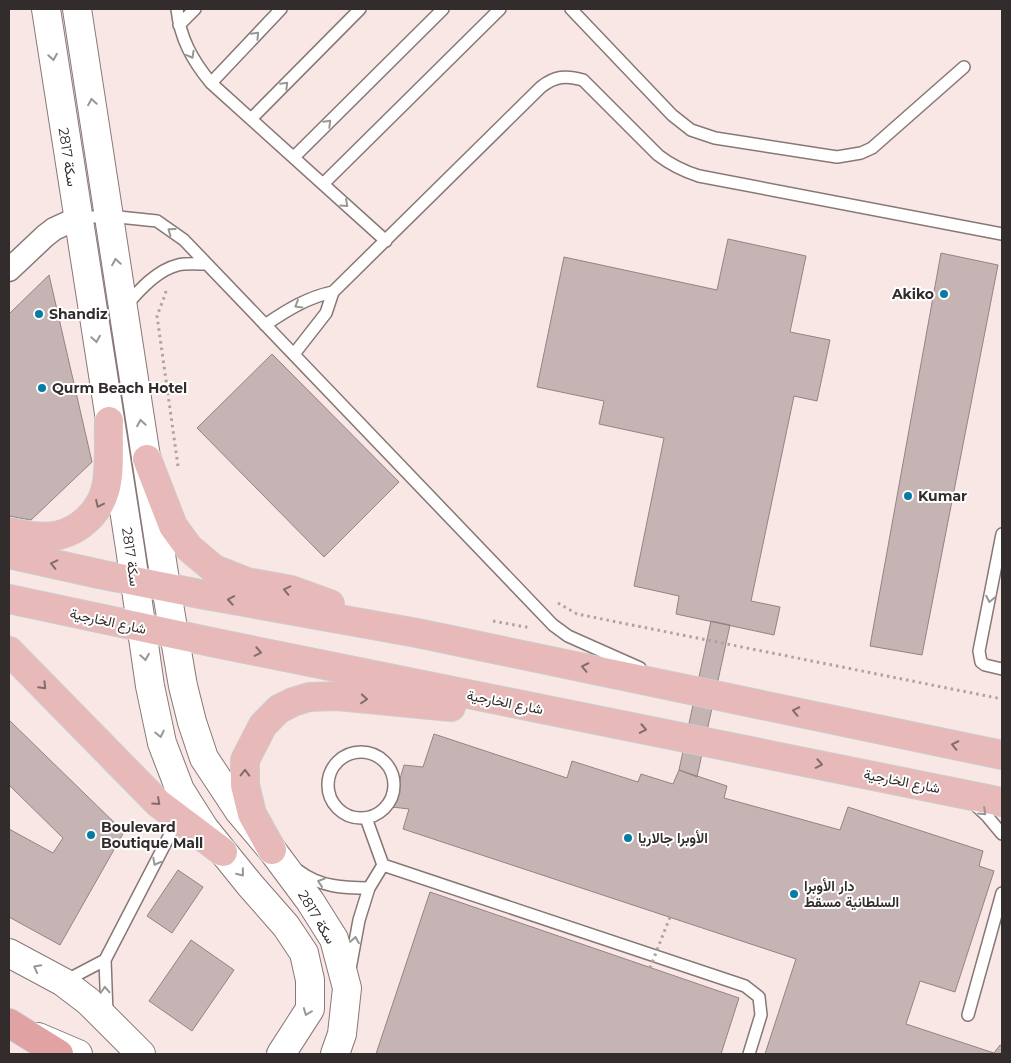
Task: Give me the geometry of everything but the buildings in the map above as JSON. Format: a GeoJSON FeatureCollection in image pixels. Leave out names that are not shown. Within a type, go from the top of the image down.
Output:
{"type":"FeatureCollection","features":[{"type":"Feature","properties":{"kind":"highway"},"geometry":{"type":"LineString","coordinates":[[14,1026],[60,1054]]}},
{"type":"Feature","properties":{"kind":"main road"},"geometry":{"type":"LineString","coordinates":[[9,532],[29,536],[58,536],[78,527],[95,512],[105,491],[109,421]]}},
{"type":"Feature","properties":{"kind":"main road"},"geometry":{"type":"LineString","coordinates":[[147,459],[173,526],[189,548],[214,570],[247,582],[291,590],[416,633]]}},
{"type":"Feature","properties":{"kind":"main road"},"geometry":{"type":"LineString","coordinates":[[9,554],[135,581],[416,633],[1002,755]]}},
{"type":"Feature","properties":{"kind":"main road","name":"شارع الخارجية"},"geometry":{"type":"LineString","coordinates":[[9,599],[140,628],[961,792],[1002,802]]}},
{"type":"Feature","properties":{"kind":"main road"},"geometry":{"type":"LineString","coordinates":[[9,651],[151,796],[178,819],[224,852]]}},
{"type":"Feature","properties":{"kind":"main road"},"geometry":{"type":"LineString","coordinates":[[272,850],[252,814],[245,785],[245,760],[263,725],[279,709],[293,702],[308,697],[338,696],[595,720]]}},
{"type":"Feature","properties":{"kind":"street","name":"سكة 2817"},"geometry":{"type":"LineString","coordinates":[[46,9],[135,581],[140,628],[162,742],[180,790],[204,828],[286,926],[304,953],[310,980],[310,1009],[281,1054]]}},
{"type":"Feature","properties":{"kind":"street","name":"سكة 2817"},"geometry":{"type":"LineString","coordinates":[[77,9],[183,686],[204,758],[239,811],[272,850],[334,939],[347,988],[342,1034],[335,1054]]}},
{"type":"Feature","properties":{"kind":"street"},"geometry":{"type":"LineString","coordinates":[[9,270],[54,229],[78,218]]}},
{"type":"Feature","properties":{"kind":"street"},"geometry":{"type":"LineString","coordinates":[[9,953],[63,982],[88,1001],[141,1054]]}},
{"type":"Feature","properties":{"kind":"street"},"geometry":{"type":"LineString","coordinates":[[14,1026],[78,1054]]}},
{"type":"Feature","properties":{"kind":"lane"},"geometry":{"type":"LineString","coordinates":[[177,9],[179,25],[191,56],[210,83],[386,241]]}},
{"type":"Feature","properties":{"kind":"lane"},"geometry":{"type":"LineString","coordinates":[[179,25],[195,9]]}},
{"type":"Feature","properties":{"kind":"lane"},"geometry":{"type":"LineString","coordinates":[[210,83],[281,9]]}},
{"type":"Feature","properties":{"kind":"lane"},"geometry":{"type":"LineString","coordinates":[[251,119],[360,9]]}},
{"type":"Feature","properties":{"kind":"lane"},"geometry":{"type":"LineString","coordinates":[[294,158],[443,9]]}},
{"type":"Feature","properties":{"kind":"lane"},"geometry":{"type":"LineString","coordinates":[[323,184],[500,9]]}},
{"type":"Feature","properties":{"kind":"lane"},"geometry":{"type":"LineString","coordinates":[[571,9],[672,115],[691,130],[715,138],[827,155],[849,156],[872,148],[964,67]]}},
{"type":"Feature","properties":{"kind":"lane"},"geometry":{"type":"LineString","coordinates":[[294,354],[326,313],[333,292],[541,87],[550,80],[560,76],[583,80],[658,155],[684,172],[1002,234]]}},
{"type":"Feature","properties":{"kind":"lane"},"geometry":{"type":"LineString","coordinates":[[78,218],[109,216],[157,221],[184,240],[553,625],[568,636],[680,687]]}},
{"type":"Feature","properties":{"kind":"lane"},"geometry":{"type":"LineString","coordinates":[[124,308],[143,285],[160,274],[179,264],[206,264]]}},
{"type":"Feature","properties":{"kind":"lane"},"geometry":{"type":"LineString","coordinates":[[266,325],[313,297],[333,292]]}},
{"type":"Feature","properties":{"kind":"lane"},"geometry":{"type":"LineString","coordinates":[[1002,534],[980,651],[981,662],[985,666],[1002,669]]}},
{"type":"Feature","properties":{"kind":"lane"},"geometry":{"type":"LineString","coordinates":[[352,752],[365,752],[376,755],[386,763],[394,779],[394,791],[389,803],[381,812],[366,818],[348,816],[332,801],[328,792],[328,781],[337,761],[352,752]]}},
{"type":"Feature","properties":{"kind":"lane"},"geometry":{"type":"LineString","coordinates":[[961,792],[987,816],[1002,834]]}},
{"type":"Feature","properties":{"kind":"lane"},"geometry":{"type":"LineString","coordinates":[[347,988],[359,920],[369,888],[382,865],[366,818]]}},
{"type":"Feature","properties":{"kind":"lane"},"geometry":{"type":"LineString","coordinates":[[107,1021],[105,960],[128,909],[178,819]]}},
{"type":"Feature","properties":{"kind":"lane"},"geometry":{"type":"LineString","coordinates":[[272,850],[309,879],[345,888],[369,888]]}},
{"type":"Feature","properties":{"kind":"lane"},"geometry":{"type":"LineString","coordinates":[[382,865],[745,986],[759,998],[761,1015],[748,1054]]}},
{"type":"Feature","properties":{"kind":"lane"},"geometry":{"type":"LineString","coordinates":[[968,1015],[1002,893]]}},
{"type":"Feature","properties":{"kind":"lane"},"geometry":{"type":"LineString","coordinates":[[63,982],[105,960]]}},
{"type":"Feature","properties":{"kind":"path"},"geometry":{"type":"LineString","coordinates":[[160,274],[166,288],[157,316],[179,473]]}},
{"type":"Feature","properties":{"kind":"path"},"geometry":{"type":"LineString","coordinates":[[553,598],[560,605],[577,614],[1002,699]]}},
{"type":"Feature","properties":{"kind":"path"},"geometry":{"type":"LineString","coordinates":[[491,620],[568,636]]}},
{"type":"Feature","properties":{"kind":"path"},"geometry":{"type":"LineString","coordinates":[[650,968],[670,917]]}},
{"type":"Feature","properties":{"kind":"place","name":"Akiko"},"geometry":{"type":"Point","coordinates":[944,294]}},
{"type":"Feature","properties":{"kind":"place","name":"Shandiz"},"geometry":{"type":"Point","coordinates":[39,314]}},
{"type":"Feature","properties":{"kind":"place","name":"Qurm Beach Hotel"},"geometry":{"type":"Point","coordinates":[42,388]}},
{"type":"Feature","properties":{"kind":"place","name":"Kumar"},"geometry":{"type":"Point","coordinates":[908,496]}},
{"type":"Feature","properties":{"kind":"place","name":"Boulevard Boutique Mall"},"geometry":{"type":"Point","coordinates":[91,835]}},
{"type":"Feature","properties":{"kind":"place","name":"الأوبرا جالاريا"},"geometry":{"type":"Point","coordinates":[628,838]}},
{"type":"Feature","properties":{"kind":"place","name":"دار الأوبرا السلطانية مسقط"},"geometry":{"type":"Point","coordinates":[794,894]}}]}
